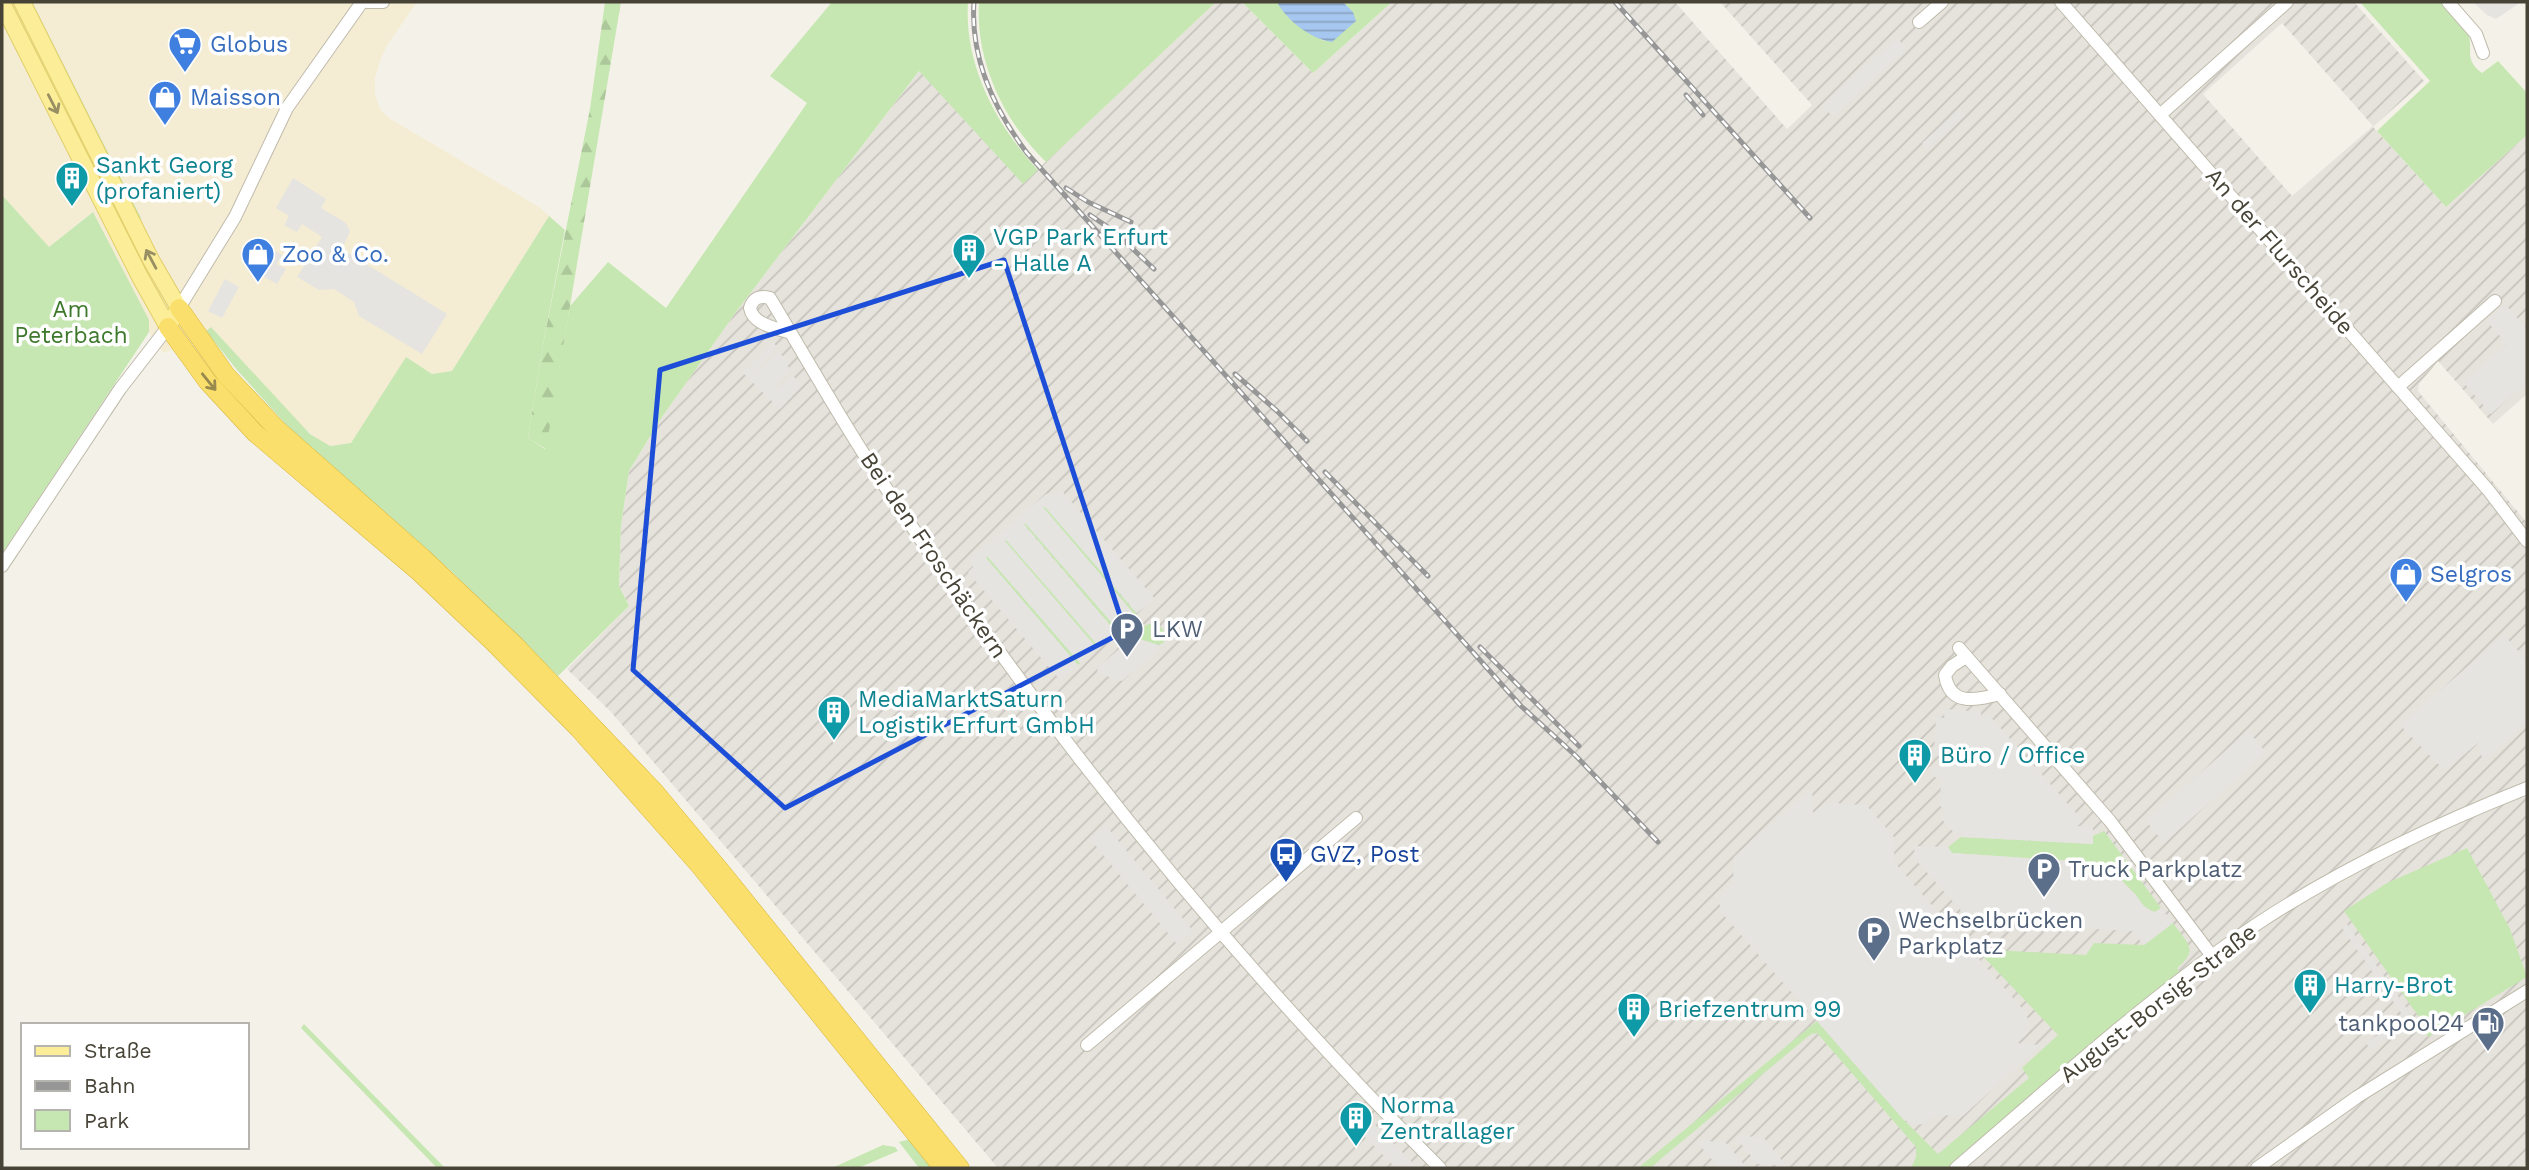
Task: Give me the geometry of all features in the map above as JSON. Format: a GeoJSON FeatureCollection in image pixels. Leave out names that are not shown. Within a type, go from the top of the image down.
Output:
{"type":"FeatureCollection","features":[{"type":"Feature","properties":{"kind":"highway"},"geometry":{"type":"LineString","coordinates":[[179,308],[226,375],[277,429],[423,558],[506,636],[629,764],[720,870],[960,1168]]}},
{"type":"Feature","properties":{"kind":"highway"},"geometry":{"type":"LineString","coordinates":[[168,327],[201,373],[239,416],[419,572],[579,729],[700,866],[943,1168]]}},
{"type":"Feature","properties":{"kind":"main road"},"geometry":{"type":"LineString","coordinates":[[22,2],[152,260],[179,308],[168,327]]}},
{"type":"Feature","properties":{"kind":"main road"},"geometry":{"type":"LineString","coordinates":[[2,3],[134,266],[168,327]]}},
{"type":"Feature","properties":{"kind":"street"},"geometry":{"type":"LineString","coordinates":[[179,308],[238,211],[287,108],[365,2],[383,2]]}},
{"type":"Feature","properties":{"kind":"street"},"geometry":{"type":"LineString","coordinates":[[1920,22],[1942,2]]}},
{"type":"Feature","properties":{"kind":"street","name":"An der Flurscheide"},"geometry":{"type":"LineString","coordinates":[[2061,2],[2489,491],[2527,541]]}},
{"type":"Feature","properties":{"kind":"street"},"geometry":{"type":"LineString","coordinates":[[2161,114],[2287,2]]}},
{"type":"Feature","properties":{"kind":"street"},"geometry":{"type":"LineString","coordinates":[[2448,2],[2476,34],[2483,53]]}},
{"type":"Feature","properties":{"kind":"street"},"geometry":{"type":"LineString","coordinates":[[2398,387],[2495,301]]}},
{"type":"Feature","properties":{"kind":"street"},"geometry":{"type":"LineString","coordinates":[[2,566],[120,389],[168,327]]}},
{"type":"Feature","properties":{"kind":"street","name":"Bei den Froschäckern"},"geometry":{"type":"LineString","coordinates":[[791,333],[866,458],[1019,679],[1115,807],[1220,931],[1365,1094],[1440,1168]]}},
{"type":"Feature","properties":{"kind":"street"},"geometry":{"type":"LineString","coordinates":[[2000,694],[1976,700],[1959,697],[1947,684],[1945,674],[1962,653],[2000,694],[2110,821],[2212,956]]}},
{"type":"Feature","properties":{"kind":"street","name":"August-Borsig-Straße"},"geometry":{"type":"LineString","coordinates":[[1956,1168],[2151,1002],[2258,924],[2396,843],[2527,788]]}},
{"type":"Feature","properties":{"kind":"street"},"geometry":{"type":"LineString","coordinates":[[1087,1045],[1356,818]]}},
{"type":"Feature","properties":{"kind":"street"},"geometry":{"type":"LineString","coordinates":[[2257,1168],[2357,1097],[2527,991]]}},
{"type":"Feature","properties":{"kind":"highlighted area"},"geometry":{"type":"Polygon","coordinates":[[[1004,260],[1125,631],[785,808],[633,670],[660,370],[1004,260]]]}},
{"type":"Feature","properties":{"kind":"shaded area"},"geometry":{"type":"Polygon","coordinates":[[[2,2],[417,2],[386,47],[380,61],[375,78],[375,93],[380,109],[389,118],[539,207],[549,216],[452,371],[432,374],[406,358],[351,443],[330,446],[320,442],[293,418],[211,327],[178,353],[172,350],[163,353],[149,332],[149,320],[92,212],[49,247],[2,195],[2,2]]]}},
{"type":"Feature","properties":{"kind":"shaded area"},"geometry":{"type":"Polygon","coordinates":[[[1216,2],[1242,2],[1313,73],[1392,2],[1675,2],[1787,129],[1812,105],[1720,2],[2354,2],[2424,81],[2373,127],[2446,207],[2527,135],[2527,394],[2493,424],[2438,361],[2419,384],[2418,391],[2527,523],[2527,1164],[2521,1168],[998,1168],[611,712],[567,669],[629,606],[619,586],[621,526],[629,471],[660,420],[736,312],[920,70],[1023,183],[1216,2]],[[2282,23],[2203,94],[2292,196],[2373,126],[2282,23]]]}},
{"type":"Feature","properties":{"kind":"shaded area"},"geometry":{"type":"Polygon","coordinates":[[[2473,2],[2521,2],[2496,19],[2487,15],[2473,2]]]}},
{"type":"Feature","properties":{"kind":"shaded area"},"geometry":{"type":"Polygon","coordinates":[[[1897,38],[1907,49],[1832,116],[1822,105],[1897,38]]]}},
{"type":"Feature","properties":{"kind":"shaded area"},"geometry":{"type":"Polygon","coordinates":[[[1960,109],[1965,115],[1927,149],[1922,143],[1960,109]]]}},
{"type":"Feature","properties":{"kind":"shaded area"},"geometry":{"type":"Polygon","coordinates":[[[293,178],[326,199],[321,208],[346,223],[350,231],[342,249],[447,314],[422,354],[359,316],[354,302],[334,289],[319,290],[297,277],[322,237],[302,224],[297,232],[284,225],[289,216],[276,208],[293,178]]]}},
{"type":"Feature","properties":{"kind":"shaded area"},"geometry":{"type":"Polygon","coordinates":[[[254,239],[282,255],[277,264],[286,269],[277,284],[250,269],[258,254],[250,249],[254,239]]]}},
{"type":"Feature","properties":{"kind":"shaded area"},"geometry":{"type":"Polygon","coordinates":[[[225,279],[239,287],[222,318],[208,311],[225,279]]]}},
{"type":"Feature","properties":{"kind":"shaded area"},"geometry":{"type":"Polygon","coordinates":[[[2505,304],[2527,329],[2527,382],[2491,414],[2463,382],[2507,344],[2486,320],[2505,304]]]}},
{"type":"Feature","properties":{"kind":"shaded area"},"geometry":{"type":"Polygon","coordinates":[[[773,342],[777,347],[756,370],[759,372],[778,352],[789,362],[786,365],[791,369],[774,387],[777,389],[792,375],[802,385],[780,409],[743,373],[773,342]]]}},
{"type":"Feature","properties":{"kind":"shaded area"},"geometry":{"type":"Polygon","coordinates":[[[1062,491],[1155,599],[1137,613],[1043,507],[1135,615],[1118,630],[1025,523],[1116,632],[1099,647],[1006,540],[1097,648],[1080,663],[987,556],[1078,665],[1060,680],[968,572],[973,567],[970,559],[1046,494],[1057,496],[1062,491]]]}},
{"type":"Feature","properties":{"kind":"shaded area"},"geometry":{"type":"Polygon","coordinates":[[[2504,635],[2527,661],[2527,721],[2483,761],[2478,743],[2447,769],[2438,764],[2400,725],[2504,635]]]}},
{"type":"Feature","properties":{"kind":"shaded area","name":"LKW"},"geometry":{"type":"Polygon","coordinates":[[[1133,637],[1159,645],[1157,651],[1122,681],[1097,673],[1098,667],[1133,637]]]}},
{"type":"Feature","properties":{"kind":"shaded area"},"geometry":{"type":"Polygon","coordinates":[[[1945,709],[1981,712],[1981,720],[1988,714],[2083,821],[2077,826],[2093,827],[2093,844],[1961,837],[1961,830],[1955,834],[1940,817],[1946,812],[1940,806],[1941,780],[1933,776],[1933,767],[1941,767],[1942,756],[1934,755],[1936,717],[1944,718],[1945,709]]]}},
{"type":"Feature","properties":{"kind":"shaded area"},"geometry":{"type":"Polygon","coordinates":[[[2248,731],[2266,752],[2164,843],[2146,821],[2248,731]]]}},
{"type":"Feature","properties":{"kind":"shaded area","name":"Wechselbrücken Parkplatz"},"geometry":{"type":"Polygon","coordinates":[[[1812,788],[1813,813],[1826,803],[1865,804],[1894,837],[1894,862],[2026,1013],[2030,1026],[2026,1035],[2017,1043],[2041,1045],[1963,1116],[1936,1115],[1923,1124],[1916,1125],[1904,1120],[1721,912],[1719,901],[1733,884],[1734,857],[1812,788]]]}},
{"type":"Feature","properties":{"kind":"shaded area"},"geometry":{"type":"Polygon","coordinates":[[[1106,826],[1193,931],[1177,944],[1090,839],[1106,826]]]}},
{"type":"Feature","properties":{"kind":"shaded area","name":"Truck Parkplatz"},"geometry":{"type":"Polygon","coordinates":[[[1914,846],[1948,847],[1952,853],[2104,863],[2146,909],[2155,912],[2161,908],[2173,923],[2144,945],[2132,931],[1971,922],[1915,859],[1914,846]]]}},
{"type":"Feature","properties":{"kind":"shaded area"},"geometry":{"type":"Polygon","coordinates":[[[2347,924],[2410,1013],[2404,1017],[2342,928],[2347,924]]]}},
{"type":"Feature","properties":{"kind":"shaded area"},"geometry":{"type":"Polygon","coordinates":[[[2404,1017],[2408,1023],[2370,1049],[2366,1043],[2404,1017]]]}},
{"type":"Feature","properties":{"kind":"shaded area"},"geometry":{"type":"Polygon","coordinates":[[[1363,1113],[1418,1168],[1391,1168],[1393,1165],[1352,1124],[1363,1113]]]}},
{"type":"Feature","properties":{"kind":"shaded area"},"geometry":{"type":"Polygon","coordinates":[[[1738,1135],[1764,1138],[1786,1166],[1758,1164],[1735,1137],[1738,1135]]]}},
{"type":"Feature","properties":{"kind":"shaded area"},"geometry":{"type":"Polygon","coordinates":[[[1725,1142],[1747,1168],[1719,1168],[1698,1143],[1725,1142]]]}},
{"type":"Feature","properties":{"kind":"green space"},"geometry":{"type":"Polygon","coordinates":[[[28,2],[32,2],[142,220],[131,208],[28,2]]]}},
{"type":"Feature","properties":{"kind":"green space"},"geometry":{"type":"Polygon","coordinates":[[[605,2],[621,2],[546,449],[528,438],[543,344],[590,109],[605,2]]]}},
{"type":"Feature","properties":{"kind":"green space"},"geometry":{"type":"Polygon","coordinates":[[[832,2],[968,2],[971,48],[986,93],[1009,134],[1038,170],[1023,184],[919,71],[736,312],[660,420],[629,471],[621,526],[619,586],[629,606],[558,676],[450,570],[291,430],[206,331],[211,327],[310,434],[330,446],[351,443],[406,357],[432,374],[452,371],[549,216],[565,230],[528,438],[545,449],[570,306],[608,262],[666,308],[807,103],[770,76],[832,2]]]}},
{"type":"Feature","properties":{"kind":"green space"},"geometry":{"type":"Polygon","coordinates":[[[979,2],[1216,2],[1046,162],[1017,128],[995,89],[982,46],[979,2]]]}},
{"type":"Feature","properties":{"kind":"green space"},"geometry":{"type":"Polygon","coordinates":[[[1242,2],[1277,2],[1295,23],[1324,41],[1353,12],[1343,2],[1392,2],[1313,73],[1242,2]]]}},
{"type":"Feature","properties":{"kind":"green space"},"geometry":{"type":"Polygon","coordinates":[[[2360,2],[2443,2],[2468,32],[2471,58],[2476,68],[2482,73],[2498,61],[2527,93],[2527,135],[2446,207],[2377,131],[2430,81],[2360,2]]]}},
{"type":"Feature","properties":{"kind":"green space","name":"Am Peterbach"},"geometry":{"type":"Polygon","coordinates":[[[2,195],[49,247],[93,212],[149,320],[149,332],[2,554],[2,195]]]}},
{"type":"Feature","properties":{"kind":"green space"},"geometry":{"type":"Polygon","coordinates":[[[1045,506],[1137,614],[1135,615],[1043,508],[1045,506]]]}},
{"type":"Feature","properties":{"kind":"green space"},"geometry":{"type":"Polygon","coordinates":[[[1026,523],[1118,630],[1116,632],[1024,524],[1026,523]]]}},
{"type":"Feature","properties":{"kind":"green space"},"geometry":{"type":"Polygon","coordinates":[[[1006,539],[1099,647],[1097,648],[1004,541],[1006,539]]]}},
{"type":"Feature","properties":{"kind":"green space"},"geometry":{"type":"Polygon","coordinates":[[[987,556],[1080,663],[1078,665],[985,557],[987,556]]]}},
{"type":"Feature","properties":{"kind":"green space"},"geometry":{"type":"Polygon","coordinates":[[[1153,623],[1162,628],[1167,636],[1163,643],[1156,645],[1133,637],[1146,625],[1153,623]]]}},
{"type":"Feature","properties":{"kind":"green space"},"geometry":{"type":"Polygon","coordinates":[[[2104,831],[2161,908],[2155,912],[2148,909],[2104,863],[1951,853],[1948,847],[1961,837],[2093,844],[2093,836],[2104,831]]]}},
{"type":"Feature","properties":{"kind":"green space"},"geometry":{"type":"Polygon","coordinates":[[[2467,848],[2510,929],[2527,977],[2428,1037],[2419,1017],[2344,911],[2387,883],[2467,848]]]}},
{"type":"Feature","properties":{"kind":"green space"},"geometry":{"type":"Polygon","coordinates":[[[2173,923],[2190,951],[2177,968],[2180,973],[1948,1168],[1911,1168],[1916,1157],[1916,1147],[1817,1033],[1811,1034],[1650,1168],[1638,1168],[1817,1021],[1904,1120],[1938,1154],[2029,1078],[2022,1068],[2058,1035],[1976,949],[2086,955],[2094,943],[2144,945],[2173,923]]]}},
{"type":"Feature","properties":{"kind":"green space"},"geometry":{"type":"Polygon","coordinates":[[[304,1024],[445,1168],[437,1168],[301,1028],[304,1024]]]}},
{"type":"Feature","properties":{"kind":"green space"},"geometry":{"type":"Polygon","coordinates":[[[911,1139],[935,1168],[919,1168],[899,1142],[911,1139]]]}},
{"type":"Feature","properties":{"kind":"green space"},"geometry":{"type":"Polygon","coordinates":[[[883,1145],[895,1147],[898,1151],[858,1168],[832,1168],[883,1145]]]}},
{"type":"Feature","properties":{"kind":"water"},"geometry":{"type":"Polygon","coordinates":[[[1277,2],[1343,2],[1353,12],[1356,21],[1332,42],[1300,28],[1277,2]]]}},
{"type":"Feature","properties":{"kind":"railway"},"geometry":{"type":"LineString","coordinates":[[974,2],[980,63],[1004,119],[1027,153],[1521,706],[1576,756],[1658,842]]}},
{"type":"Feature","properties":{"kind":"railway"},"geometry":{"type":"LineString","coordinates":[[1615,2],[1810,218]]}},
{"type":"Feature","properties":{"kind":"railway"},"geometry":{"type":"LineString","coordinates":[[1686,95],[1703,115]]}},
{"type":"Feature","properties":{"kind":"railway"},"geometry":{"type":"LineString","coordinates":[[1066,188],[1088,202],[1131,222]]}},
{"type":"Feature","properties":{"kind":"railway"},"geometry":{"type":"LineString","coordinates":[[1090,215],[1115,232],[1154,269]]}},
{"type":"Feature","properties":{"kind":"railway"},"geometry":{"type":"LineString","coordinates":[[1235,374],[1307,441]]}},
{"type":"Feature","properties":{"kind":"railway"},"geometry":{"type":"LineString","coordinates":[[1325,472],[1428,576]]}},
{"type":"Feature","properties":{"kind":"railway"},"geometry":{"type":"LineString","coordinates":[[1480,647],[1579,746]]}},
{"type":"Feature","properties":{"kind":"place","name":"Globus"},"geometry":{"type":"Point","coordinates":[185,74]}},
{"type":"Feature","properties":{"kind":"place","name":"Maisson"},"geometry":{"type":"Point","coordinates":[165,127]}},
{"type":"Feature","properties":{"kind":"place","name":"Sankt Georg (profaniert)"},"geometry":{"type":"Point","coordinates":[72,208]}},
{"type":"Feature","properties":{"kind":"place","name":"VGP Park Erfurt - Halle A"},"geometry":{"type":"Point","coordinates":[969,280]}},
{"type":"Feature","properties":{"kind":"place","name":"Zoo & Co."},"geometry":{"type":"Point","coordinates":[258,284]}},
{"type":"Feature","properties":{"kind":"place","name":"Selgros"},"geometry":{"type":"Point","coordinates":[2406,604]}},
{"type":"Feature","properties":{"kind":"place","name":"LKW"},"geometry":{"type":"Point","coordinates":[1127,659]}},
{"type":"Feature","properties":{"kind":"place","name":"MediaMarktSaturn Logistik Erfurt GmbH"},"geometry":{"type":"Point","coordinates":[834,742]}},
{"type":"Feature","properties":{"kind":"place","name":"Büro / Office"},"geometry":{"type":"Point","coordinates":[1915,785]}},
{"type":"Feature","properties":{"kind":"place","name":"GVZ, Post"},"geometry":{"type":"Point","coordinates":[1286,884]}},
{"type":"Feature","properties":{"kind":"place","name":"Truck Parkplatz"},"geometry":{"type":"Point","coordinates":[2044,899]}},
{"type":"Feature","properties":{"kind":"place","name":"Wechselbrücken Parkplatz"},"geometry":{"type":"Point","coordinates":[1874,963]}},
{"type":"Feature","properties":{"kind":"place","name":"Harry-Brot"},"geometry":{"type":"Point","coordinates":[2310,1015]}},
{"type":"Feature","properties":{"kind":"place","name":"Briefzentrum 99"},"geometry":{"type":"Point","coordinates":[1634,1039]}},
{"type":"Feature","properties":{"kind":"place","name":"tankpool24"},"geometry":{"type":"Point","coordinates":[2488,1053]}},
{"type":"Feature","properties":{"kind":"place","name":"Norma Zentrallager"},"geometry":{"type":"Point","coordinates":[1356,1148]}}]}
